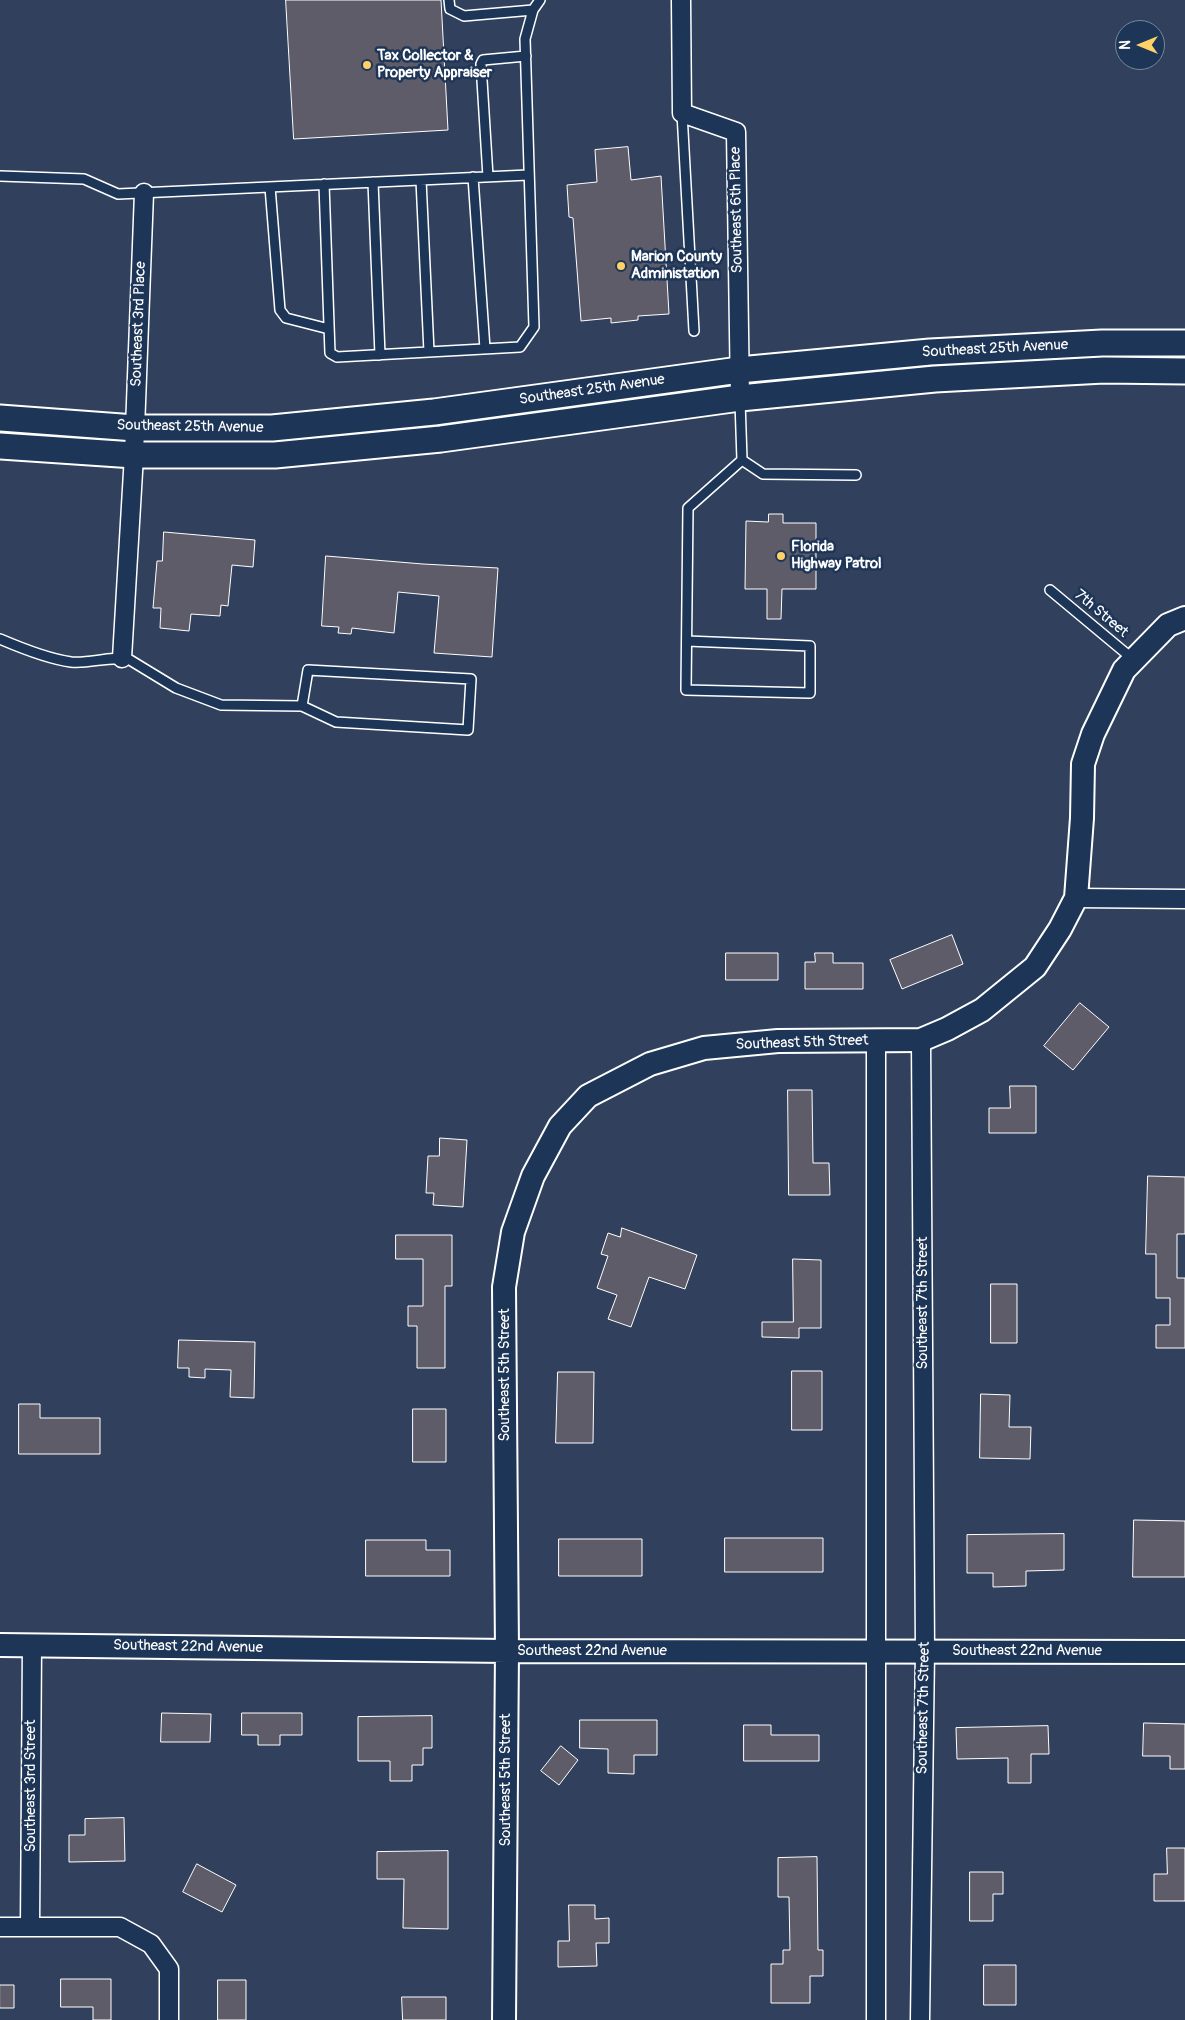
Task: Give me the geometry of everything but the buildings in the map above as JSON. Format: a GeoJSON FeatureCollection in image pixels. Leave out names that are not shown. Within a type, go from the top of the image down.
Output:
{"type":"FeatureCollection","features":[{"type":"Feature","properties":{"kind":"main road","name":"Southeast 25th Avenue"},"geometry":{"type":"LineString","coordinates":[[0,418],[135,428],[282,427],[434,412],[738,370],[930,352],[1102,343],[1185,342]]}},
{"type":"Feature","properties":{"kind":"main road","name":"Southeast 25th Avenue"},"geometry":{"type":"LineString","coordinates":[[0,446],[134,455],[285,454],[441,439],[740,398],[935,379],[1104,370],[1185,371]]}},
{"type":"Feature","properties":{"kind":"street"},"geometry":{"type":"LineString","coordinates":[[681,0],[682,113]]}},
{"type":"Feature","properties":{"kind":"street","name":"Southeast 6th Place"},"geometry":{"type":"LineString","coordinates":[[682,113],[736,132],[738,370],[740,398]]}},
{"type":"Feature","properties":{"kind":"street","name":"Southeast 3rd Place"},"geometry":{"type":"LineString","coordinates":[[122,658],[134,455],[144,193]]}},
{"type":"Feature","properties":{"kind":"street"},"geometry":{"type":"LineString","coordinates":[[921,1040],[947,1029],[982,1010],[1035,967],[1060,929],[1076,898],[1082,818],[1083,764],[1093,734],[1129,665],[1168,625],[1185,618]]}},
{"type":"Feature","properties":{"kind":"street"},"geometry":{"type":"LineString","coordinates":[[1076,898],[1185,899]]}},
{"type":"Feature","properties":{"kind":"street"},"geometry":{"type":"LineString","coordinates":[[876,1040],[878,1651],[876,2020]]}},
{"type":"Feature","properties":{"kind":"street","name":"Southeast 5th Street"},"geometry":{"type":"LineString","coordinates":[[504,2020],[507,1651],[504,1287],[513,1232],[533,1176],[560,1126],[588,1096],[650,1064],[704,1048],[778,1041],[921,1040]]}},
{"type":"Feature","properties":{"kind":"street","name":"Southeast 7th Street"},"geometry":{"type":"LineString","coordinates":[[920,2020],[924,1651],[921,1040]]}},
{"type":"Feature","properties":{"kind":"street","name":"Southeast 22nd Avenue"},"geometry":{"type":"LineString","coordinates":[[0,1644],[507,1651],[1185,1652]]}},
{"type":"Feature","properties":{"kind":"street","name":"Southeast 3rd Street"},"geometry":{"type":"LineString","coordinates":[[30,1926],[32,1645]]}},
{"type":"Feature","properties":{"kind":"street"},"geometry":{"type":"LineString","coordinates":[[0,1927],[120,1927],[151,1944],[169,1969],[168,2020]]}},
{"type":"Feature","properties":{"kind":"lane"},"geometry":{"type":"LineString","coordinates":[[449,0],[450,9],[464,16],[533,10]]}},
{"type":"Feature","properties":{"kind":"lane"},"geometry":{"type":"LineString","coordinates":[[324,184],[330,353],[337,357],[520,347],[534,327],[525,39],[533,10],[540,0]]}},
{"type":"Feature","properties":{"kind":"lane"},"geometry":{"type":"LineString","coordinates":[[488,176],[480,64],[483,60],[526,56]]}},
{"type":"Feature","properties":{"kind":"lane"},"geometry":{"type":"LineString","coordinates":[[682,113],[694,331]]}},
{"type":"Feature","properties":{"kind":"lane"},"geometry":{"type":"LineString","coordinates":[[0,176],[84,179],[118,194],[528,174]]}},
{"type":"Feature","properties":{"kind":"lane"},"geometry":{"type":"LineString","coordinates":[[473,177],[485,349]]}},
{"type":"Feature","properties":{"kind":"lane"},"geometry":{"type":"LineString","coordinates":[[421,180],[429,352]]}},
{"type":"Feature","properties":{"kind":"lane"},"geometry":{"type":"LineString","coordinates":[[373,182],[380,354]]}},
{"type":"Feature","properties":{"kind":"lane"},"geometry":{"type":"LineString","coordinates":[[270,187],[280,310],[286,318],[329,329]]}},
{"type":"Feature","properties":{"kind":"lane"},"geometry":{"type":"LineString","coordinates":[[740,398],[742,460]]}},
{"type":"Feature","properties":{"kind":"lane"},"geometry":{"type":"LineString","coordinates":[[742,460],[763,474],[856,474]]}},
{"type":"Feature","properties":{"kind":"lane"},"geometry":{"type":"LineString","coordinates":[[687,642],[810,646],[810,693],[686,690],[688,508],[742,460]]}},
{"type":"Feature","properties":{"kind":"lane","name":"7th Street"},"geometry":{"type":"LineString","coordinates":[[1050,590],[1129,665]]}},
{"type":"Feature","properties":{"kind":"lane"},"geometry":{"type":"LineString","coordinates":[[0,639],[18,647],[72,662],[122,658],[130,660],[176,688],[220,705],[302,706],[336,722],[468,730],[471,679],[308,670],[302,706]]}},
{"type":"Feature","properties":{"kind":"place","name":"Tax Collector & Property Appraiser"},"geometry":{"type":"Point","coordinates":[367,65]}},
{"type":"Feature","properties":{"kind":"place","name":"Marion County Administation"},"geometry":{"type":"Point","coordinates":[621,266]}},
{"type":"Feature","properties":{"kind":"place","name":"Florida Highway Patrol"},"geometry":{"type":"Point","coordinates":[781,556]}}]}
